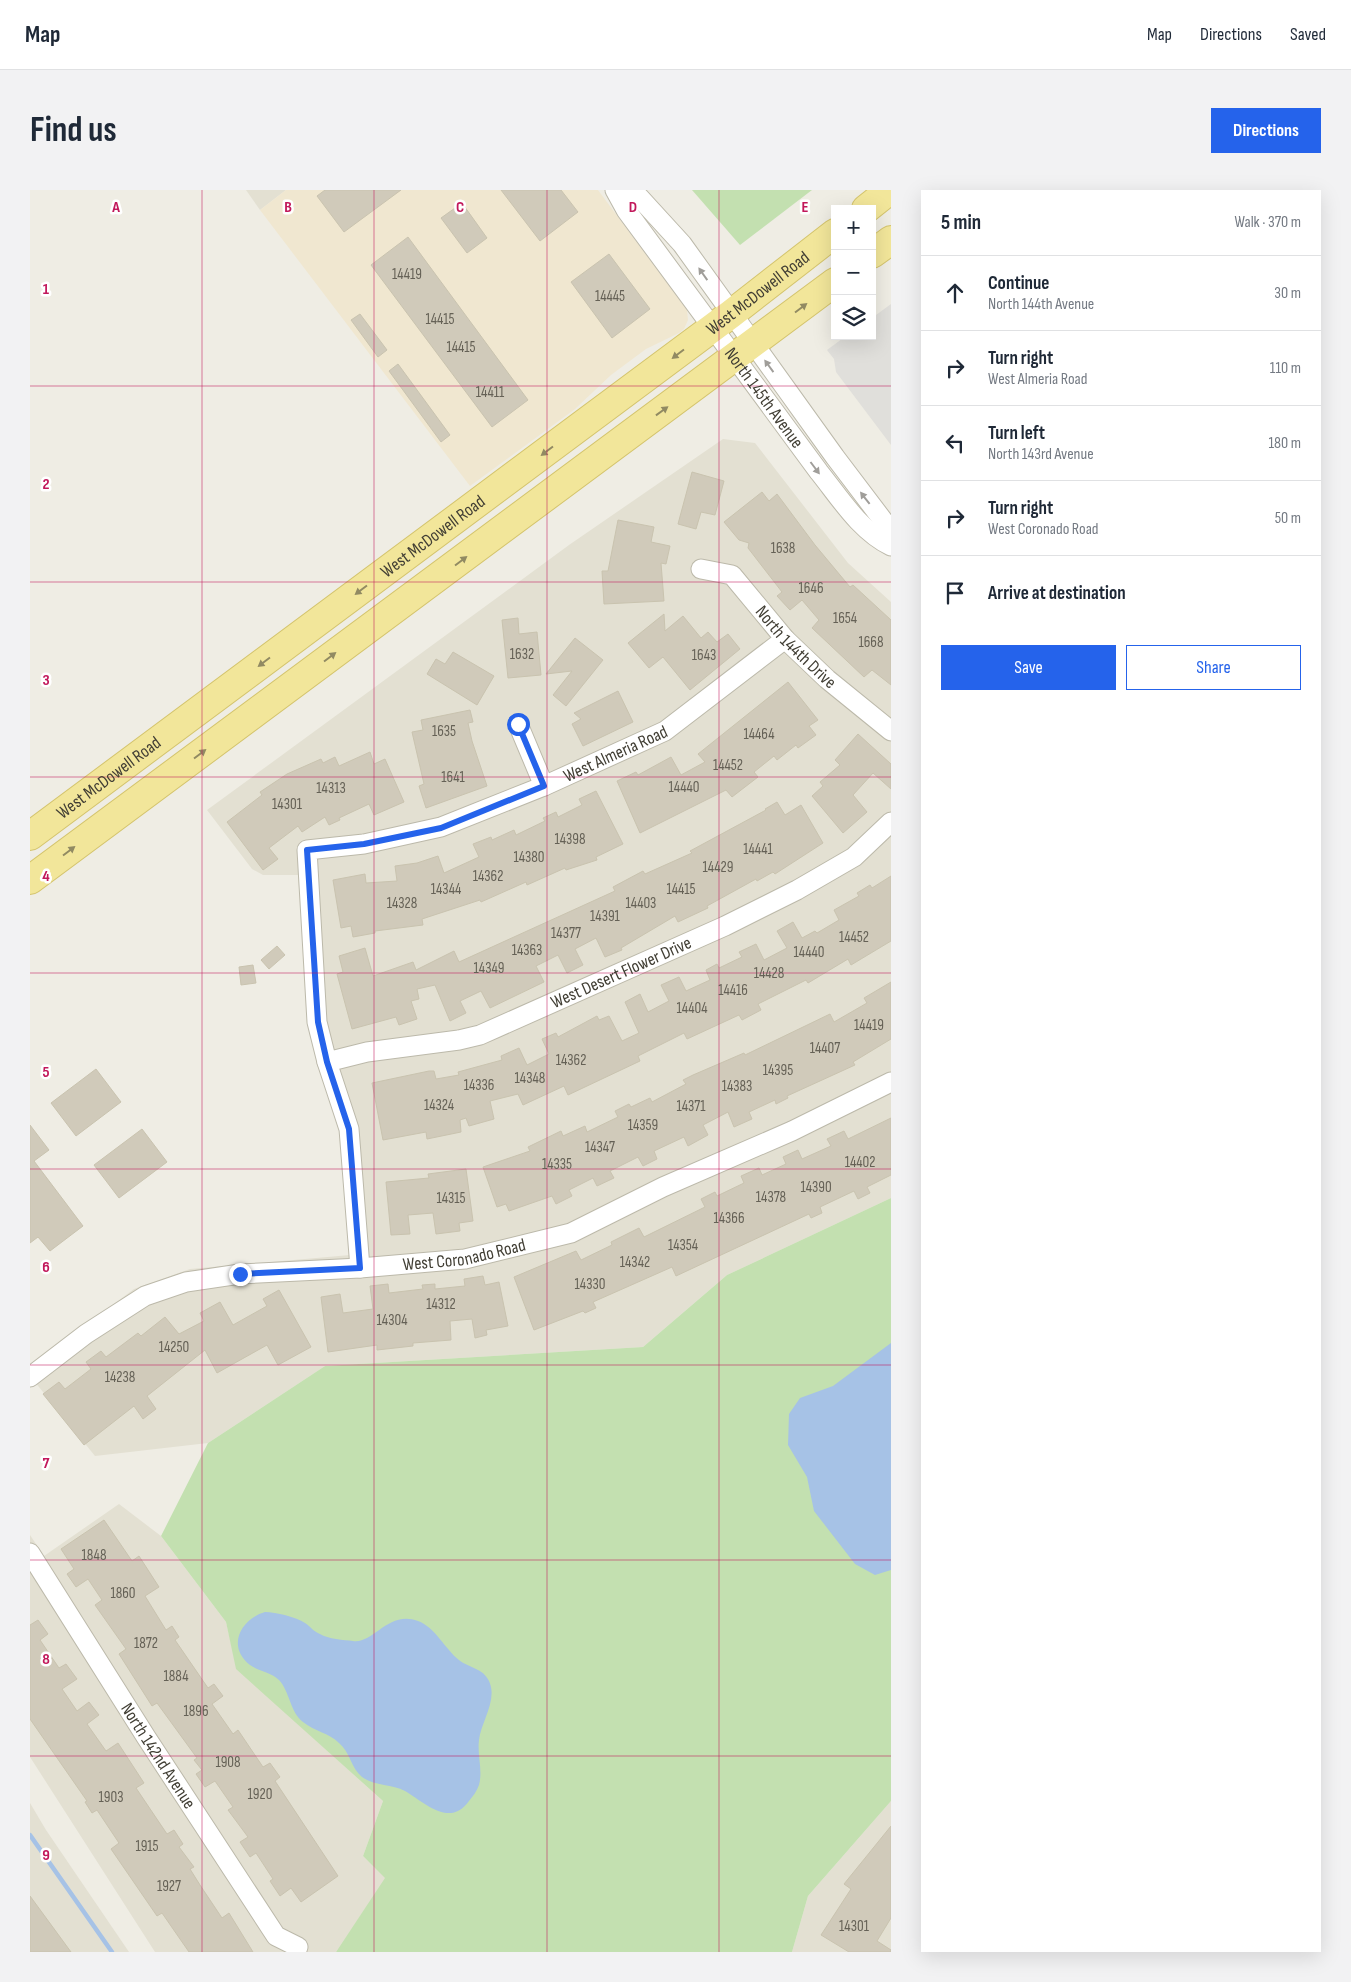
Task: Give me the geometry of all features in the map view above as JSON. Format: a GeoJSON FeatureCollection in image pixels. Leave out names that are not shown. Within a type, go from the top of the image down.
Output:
{"type":"FeatureCollection","features":[{"type":"Feature","properties":{"kind":"main road"},"geometry":{"type":"LineString","coordinates":[[871,205],[890,190]]}},
{"type":"Feature","properties":{"kind":"main road","name":"West McDowell Road"},"geometry":{"type":"LineString","coordinates":[[30,836],[721,321],[831,236]]}},
{"type":"Feature","properties":{"kind":"main road"},"geometry":{"type":"LineString","coordinates":[[876,251],[891,240]]}},
{"type":"Feature","properties":{"kind":"main road","name":"West McDowell Road"},"geometry":{"type":"LineString","coordinates":[[30,880],[831,285]]}},
{"type":"Feature","properties":{"kind":"street","name":"North 145th Avenue"},"geometry":{"type":"LineString","coordinates":[[615,190],[626,210],[721,321],[852,513],[877,540],[891,546]]}},
{"type":"Feature","properties":{"kind":"street","name":"North 145th Avenue"},"geometry":{"type":"LineString","coordinates":[[630,190],[639,197],[682,244],[721,321]]}},
{"type":"Feature","properties":{"kind":"street","name":"North 145th Avenue"},"geometry":{"type":"LineString","coordinates":[[743,351],[885,523],[891,538]]}},
{"type":"Feature","properties":{"kind":"street","name":"North 144th Drive"},"geometry":{"type":"LineString","coordinates":[[701,569],[732,575],[785,639],[827,679],[891,731]]}},
{"type":"Feature","properties":{"kind":"street","name":"West Almeria Road"},"geometry":{"type":"LineString","coordinates":[[327,1062],[318,1022],[307,850],[364,844],[441,828],[544,786],[665,731],[785,639]]}},
{"type":"Feature","properties":{"kind":"street"},"geometry":{"type":"LineString","coordinates":[[518,724],[544,786]]}},
{"type":"Feature","properties":{"kind":"street","name":"West Desert Flower Drive"},"geometry":{"type":"LineString","coordinates":[[327,1062],[367,1052],[459,1040],[480,1035],[725,926],[797,890],[854,856],[891,822]]}},
{"type":"Feature","properties":{"kind":"street"},"geometry":{"type":"LineString","coordinates":[[327,1062],[349,1129],[360,1268]]}},
{"type":"Feature","properties":{"kind":"street","name":"West Coronado Road"},"geometry":{"type":"LineString","coordinates":[[30,1377],[86,1334],[145,1296],[186,1282],[240,1274],[360,1268],[464,1259],[571,1233],[663,1187],[792,1130],[891,1082]]}},
{"type":"Feature","properties":{"kind":"street","name":"North 142nd Avenue"},"geometry":{"type":"LineString","coordinates":[[30,1554],[151,1745],[276,1936],[298,1947]]}},
{"type":"Feature","properties":{"kind":"shaded area"},"geometry":{"type":"Polygon","coordinates":[[[246,190],[286,190],[260,210],[246,190]]]}},
{"type":"Feature","properties":{"kind":"shaded area"},"geometry":{"type":"Polygon","coordinates":[[[286,190],[598,190],[687,310],[688,320],[684,329],[679,333],[646,349],[611,375],[575,409],[470,486],[260,210],[286,190]]]}},
{"type":"Feature","properties":{"kind":"shaded area"},"geometry":{"type":"Polygon","coordinates":[[[891,304],[891,445],[836,372],[834,359],[827,350],[841,340],[876,340],[876,315],[891,304]]]}},
{"type":"Feature","properties":{"kind":"shaded area"},"geometry":{"type":"Polygon","coordinates":[[[723,439],[755,443],[848,563],[891,602],[891,1198],[727,1275],[643,1347],[325,1366],[208,1443],[95,1456],[30,1376],[30,1367],[134,1289],[190,1269],[350,1255],[342,1135],[310,1027],[298,875],[263,875],[252,869],[207,810],[569,545],[723,439]]]}},
{"type":"Feature","properties":{"kind":"shaded area"},"geometry":{"type":"Polygon","coordinates":[[[119,1504],[161,1536],[226,1622],[237,1669],[383,1801],[363,1856],[386,1878],[336,1952],[155,1952],[30,1757],[30,1535],[44,1556],[119,1504]]]}},
{"type":"Feature","properties":{"kind":"shaded area"},"geometry":{"type":"Polygon","coordinates":[[[891,1801],[891,1952],[792,1952],[808,1896],[891,1801]]]}},
{"type":"Feature","properties":{"kind":"shaded area"},"geometry":{"type":"Polygon","coordinates":[[[30,1803],[46,1830],[129,1952],[30,1952],[30,1803]]]}},
{"type":"Feature","properties":{"kind":"green space"},"geometry":{"type":"Polygon","coordinates":[[[692,190],[812,190],[740,245],[692,190]]]}},
{"type":"Feature","properties":{"kind":"green space"},"geometry":{"type":"Polygon","coordinates":[[[891,1198],[891,1801],[808,1896],[792,1952],[336,1952],[385,1878],[363,1856],[383,1801],[236,1669],[226,1622],[161,1536],[208,1443],[325,1366],[643,1347],[727,1275],[891,1198]]]}},
{"type":"Feature","properties":{"kind":"water"},"geometry":{"type":"Polygon","coordinates":[[[891,1343],[891,1570],[875,1575],[855,1564],[814,1511],[807,1477],[788,1445],[789,1414],[800,1398],[833,1386],[891,1343]]]}},
{"type":"Feature","properties":{"kind":"water"},"geometry":{"type":"Polygon","coordinates":[[[265,1612],[296,1619],[327,1637],[353,1641],[361,1641],[368,1638],[390,1623],[398,1620],[418,1621],[430,1628],[459,1660],[483,1673],[489,1681],[492,1696],[480,1733],[480,1779],[476,1791],[462,1809],[454,1813],[437,1811],[405,1791],[367,1780],[358,1773],[346,1751],[339,1743],[307,1725],[299,1718],[295,1713],[286,1690],[279,1680],[250,1665],[243,1658],[239,1650],[238,1642],[243,1627],[256,1616],[265,1612]]]}},
{"type":"Feature","properties":{"kind":"building"},"geometry":{"type":"Polygon","coordinates":[[[325,190],[401,190],[344,232],[317,196],[325,190]]]}},
{"type":"Feature","properties":{"kind":"building"},"geometry":{"type":"Polygon","coordinates":[[[501,190],[561,190],[578,212],[540,241],[501,190]]]}},
{"type":"Feature","properties":{"kind":"building"},"geometry":{"type":"Polygon","coordinates":[[[462,203],[487,238],[467,253],[441,218],[462,203]]]}},
{"type":"Feature","properties":{"kind":"building"},"geometry":{"type":"Polygon","coordinates":[[[408,237],[528,400],[492,427],[371,265],[408,237]]]}},
{"type":"Feature","properties":{"kind":"building"},"geometry":{"type":"Polygon","coordinates":[[[609,254],[650,309],[612,338],[571,282],[609,254]]]}},
{"type":"Feature","properties":{"kind":"building"},"geometry":{"type":"Polygon","coordinates":[[[360,314],[387,350],[378,357],[351,320],[360,314]]]}},
{"type":"Feature","properties":{"kind":"building"},"geometry":{"type":"Polygon","coordinates":[[[398,364],[450,435],[441,442],[389,371],[398,364]]]}},
{"type":"Feature","properties":{"kind":"building"},"geometry":{"type":"Polygon","coordinates":[[[692,472],[724,481],[715,515],[701,512],[696,529],[678,524],[692,472]]]}},
{"type":"Feature","properties":{"kind":"building"},"geometry":{"type":"Polygon","coordinates":[[[762,492],[769,501],[777,494],[815,545],[850,587],[853,585],[891,620],[891,685],[872,670],[864,677],[812,628],[819,620],[802,600],[790,610],[777,596],[782,592],[748,548],[749,543],[739,540],[724,522],[762,492]]]}},
{"type":"Feature","properties":{"kind":"building"},"geometry":{"type":"Polygon","coordinates":[[[618,520],[654,527],[651,542],[670,546],[666,564],[661,563],[664,601],[604,604],[602,571],[608,571],[618,520]]]}},
{"type":"Feature","properties":{"kind":"building"},"geometry":{"type":"Polygon","coordinates":[[[664,614],[665,631],[683,616],[701,638],[708,632],[717,642],[728,634],[740,649],[690,690],[663,657],[649,668],[628,643],[664,614]]]}},
{"type":"Feature","properties":{"kind":"building"},"geometry":{"type":"Polygon","coordinates":[[[518,618],[519,634],[537,632],[541,675],[508,678],[502,620],[518,618]]]}},
{"type":"Feature","properties":{"kind":"building"},"geometry":{"type":"Polygon","coordinates":[[[575,638],[603,660],[566,706],[553,695],[572,671],[546,674],[575,638]]]}},
{"type":"Feature","properties":{"kind":"building"},"geometry":{"type":"Polygon","coordinates":[[[453,652],[494,676],[477,705],[427,674],[436,659],[445,664],[453,652]]]}},
{"type":"Feature","properties":{"kind":"building"},"geometry":{"type":"Polygon","coordinates":[[[788,682],[818,720],[809,726],[816,735],[798,748],[796,745],[777,760],[774,756],[754,772],[758,777],[732,797],[726,790],[640,833],[617,781],[636,772],[638,775],[671,757],[681,775],[705,762],[698,754],[788,682]]]}},
{"type":"Feature","properties":{"kind":"building"},"geometry":{"type":"Polygon","coordinates":[[[618,691],[633,722],[583,746],[572,724],[581,719],[574,713],[618,691]]]}},
{"type":"Feature","properties":{"kind":"building"},"geometry":{"type":"Polygon","coordinates":[[[470,710],[473,722],[468,723],[472,741],[487,786],[426,808],[419,786],[424,784],[412,732],[423,730],[421,720],[470,710]]]}},
{"type":"Feature","properties":{"kind":"building"},"geometry":{"type":"Polygon","coordinates":[[[858,734],[891,764],[891,789],[873,773],[853,795],[867,812],[843,833],[812,796],[823,786],[820,782],[840,765],[835,760],[858,734]]]}},
{"type":"Feature","properties":{"kind":"building"},"geometry":{"type":"Polygon","coordinates":[[[370,752],[374,764],[385,759],[404,802],[374,815],[369,804],[339,818],[340,820],[329,825],[325,817],[302,832],[298,826],[269,848],[278,859],[263,870],[227,822],[262,795],[260,792],[287,774],[321,759],[323,763],[335,757],[339,766],[370,752]]]}},
{"type":"Feature","properties":{"kind":"building"},"geometry":{"type":"Polygon","coordinates":[[[596,791],[623,844],[596,857],[597,860],[566,870],[565,868],[527,885],[526,882],[481,902],[480,900],[422,919],[423,925],[375,931],[375,933],[353,937],[351,926],[341,928],[333,880],[365,874],[366,883],[397,881],[395,866],[417,863],[438,856],[444,873],[479,857],[473,844],[491,837],[492,840],[514,830],[516,835],[545,821],[543,818],[556,812],[558,817],[582,805],[579,799],[596,791]]]}},
{"type":"Feature","properties":{"kind":"building"},"geometry":{"type":"Polygon","coordinates":[[[777,802],[785,815],[801,805],[823,843],[775,874],[773,872],[757,881],[756,879],[707,906],[708,908],[678,922],[675,916],[621,948],[622,950],[605,957],[596,938],[575,949],[583,965],[567,973],[558,955],[536,966],[544,982],[490,1008],[481,991],[460,1001],[466,1013],[450,1021],[435,985],[417,989],[419,999],[411,1001],[417,1019],[399,1025],[396,1017],[352,1029],[337,974],[343,972],[339,956],[365,948],[373,976],[413,962],[416,970],[454,951],[459,962],[615,891],[613,887],[643,871],[645,874],[692,853],[690,851],[766,810],[777,802]]]}},
{"type":"Feature","properties":{"kind":"building"},"geometry":{"type":"Polygon","coordinates":[[[891,876],[891,941],[851,965],[848,959],[808,983],[806,980],[758,1004],[761,1010],[742,1020],[739,1015],[687,1039],[684,1033],[638,1056],[640,1061],[568,1095],[564,1086],[523,1105],[518,1094],[490,1101],[494,1119],[469,1126],[466,1118],[460,1120],[461,1132],[427,1139],[426,1132],[383,1140],[372,1083],[429,1071],[434,1071],[436,1079],[459,1075],[458,1072],[502,1060],[501,1056],[519,1048],[527,1065],[549,1054],[542,1039],[556,1033],[558,1037],[597,1016],[599,1020],[609,1016],[622,1041],[639,1033],[625,1002],[640,994],[648,1012],[669,1001],[661,985],[679,977],[686,991],[710,980],[706,970],[717,964],[719,968],[742,957],[739,952],[756,944],[764,960],[787,948],[777,931],[793,922],[802,938],[815,931],[817,933],[839,920],[834,910],[859,896],[857,893],[870,885],[872,888],[891,876]]]}},
{"type":"Feature","properties":{"kind":"building"},"geometry":{"type":"Polygon","coordinates":[[[277,946],[285,955],[269,969],[261,960],[277,946]]]}},
{"type":"Feature","properties":{"kind":"building"},"geometry":{"type":"Polygon","coordinates":[[[253,965],[256,983],[241,985],[239,967],[253,965]]]}},
{"type":"Feature","properties":{"kind":"building"},"geometry":{"type":"Polygon","coordinates":[[[891,982],[891,1039],[853,1062],[855,1065],[787,1096],[788,1098],[776,1104],[775,1100],[749,1112],[752,1119],[734,1127],[728,1112],[703,1125],[708,1135],[688,1146],[684,1137],[654,1151],[657,1159],[643,1166],[638,1157],[610,1171],[614,1178],[597,1186],[593,1178],[569,1190],[572,1196],[556,1204],[552,1196],[509,1211],[506,1204],[497,1207],[483,1167],[530,1151],[528,1147],[561,1131],[563,1136],[585,1126],[587,1132],[618,1117],[615,1111],[629,1104],[631,1107],[650,1098],[652,1102],[686,1084],[683,1080],[693,1075],[744,1053],[745,1055],[830,1014],[834,1022],[867,1003],[864,998],[891,982]]]}},
{"type":"Feature","properties":{"kind":"building"},"geometry":{"type":"Polygon","coordinates":[[[96,1069],[121,1102],[76,1136],[51,1103],[96,1069]]]}},
{"type":"Feature","properties":{"kind":"building"},"geometry":{"type":"Polygon","coordinates":[[[891,1118],[891,1175],[867,1187],[870,1193],[858,1199],[854,1191],[820,1207],[822,1213],[811,1218],[809,1214],[676,1276],[672,1267],[593,1302],[596,1308],[585,1313],[583,1311],[534,1330],[514,1277],[576,1251],[581,1260],[612,1245],[611,1242],[639,1228],[644,1237],[705,1207],[701,1199],[715,1192],[717,1196],[744,1183],[741,1176],[759,1168],[762,1175],[786,1164],[783,1157],[798,1150],[802,1159],[831,1146],[827,1139],[844,1131],[848,1139],[891,1118]]]}},
{"type":"Feature","properties":{"kind":"building"},"geometry":{"type":"Polygon","coordinates":[[[30,1125],[49,1150],[34,1161],[83,1226],[50,1251],[38,1237],[30,1243],[30,1125]]]}},
{"type":"Feature","properties":{"kind":"building"},"geometry":{"type":"Polygon","coordinates":[[[142,1129],[167,1162],[119,1198],[94,1165],[142,1129]]]}},
{"type":"Feature","properties":{"kind":"building"},"geometry":{"type":"Polygon","coordinates":[[[466,1169],[473,1221],[459,1223],[460,1231],[436,1234],[433,1213],[408,1215],[410,1234],[391,1235],[386,1182],[429,1178],[428,1174],[466,1169]]]}},
{"type":"Feature","properties":{"kind":"building"},"geometry":{"type":"Polygon","coordinates":[[[483,1276],[485,1285],[499,1282],[508,1326],[486,1330],[487,1335],[475,1338],[472,1319],[450,1321],[451,1340],[413,1343],[413,1346],[377,1350],[377,1345],[328,1352],[321,1297],[340,1294],[343,1313],[373,1309],[370,1286],[388,1284],[389,1293],[423,1289],[422,1285],[435,1284],[435,1289],[465,1286],[464,1279],[483,1276]]]}},
{"type":"Feature","properties":{"kind":"building"},"geometry":{"type":"Polygon","coordinates":[[[279,1290],[311,1347],[278,1365],[267,1345],[217,1373],[205,1350],[147,1396],[156,1409],[143,1419],[134,1406],[84,1445],[43,1394],[59,1382],[65,1389],[91,1369],[86,1362],[101,1351],[106,1357],[138,1333],[141,1336],[165,1317],[179,1334],[204,1321],[200,1313],[220,1302],[233,1325],[267,1306],[263,1299],[279,1290]]]}},
{"type":"Feature","properties":{"kind":"building"},"geometry":{"type":"Polygon","coordinates":[[[104,1520],[132,1561],[139,1556],[159,1587],[145,1596],[166,1630],[172,1626],[179,1637],[175,1640],[208,1688],[214,1684],[223,1696],[212,1704],[233,1734],[238,1730],[263,1767],[270,1763],[280,1777],[275,1781],[338,1876],[301,1902],[291,1888],[280,1896],[270,1881],[273,1879],[256,1853],[250,1857],[240,1842],[248,1837],[228,1810],[233,1807],[215,1781],[205,1787],[196,1774],[202,1770],[194,1760],[197,1758],[157,1703],[152,1706],[119,1654],[126,1649],[95,1605],[102,1600],[88,1579],[76,1587],[67,1574],[74,1569],[61,1549],[104,1520]]]}},
{"type":"Feature","properties":{"kind":"building"},"geometry":{"type":"Polygon","coordinates":[[[38,1620],[48,1634],[40,1640],[59,1668],[66,1664],[77,1679],[62,1689],[77,1711],[89,1702],[99,1715],[87,1724],[106,1751],[118,1743],[144,1783],[136,1788],[167,1834],[174,1830],[183,1844],[179,1847],[194,1867],[190,1869],[200,1885],[222,1918],[229,1913],[253,1952],[189,1952],[162,1913],[157,1916],[111,1849],[119,1843],[97,1810],[92,1813],[85,1802],[87,1801],[30,1719],[30,1625],[38,1620]]]}},
{"type":"Feature","properties":{"kind":"building"},"geometry":{"type":"Polygon","coordinates":[[[891,1826],[891,1918],[877,1941],[891,1950],[891,1952],[849,1952],[821,1935],[851,1889],[844,1884],[891,1826]]]}},
{"type":"Feature","properties":{"kind":"building"},"geometry":{"type":"Polygon","coordinates":[[[30,1896],[71,1952],[30,1952],[30,1896]]]}},
{"type":"Feature","properties":{"kind":"waterway"},"geometry":{"type":"LineString","coordinates":[[30,1835],[112,1952]]}},
{"type":"Feature","properties":{"kind":"route"},"geometry":{"type":"LineString","coordinates":[[240,1274],[360,1268],[349,1129],[327,1062],[318,1022],[307,850],[364,844],[441,828],[544,786],[518,724]]}}]}
